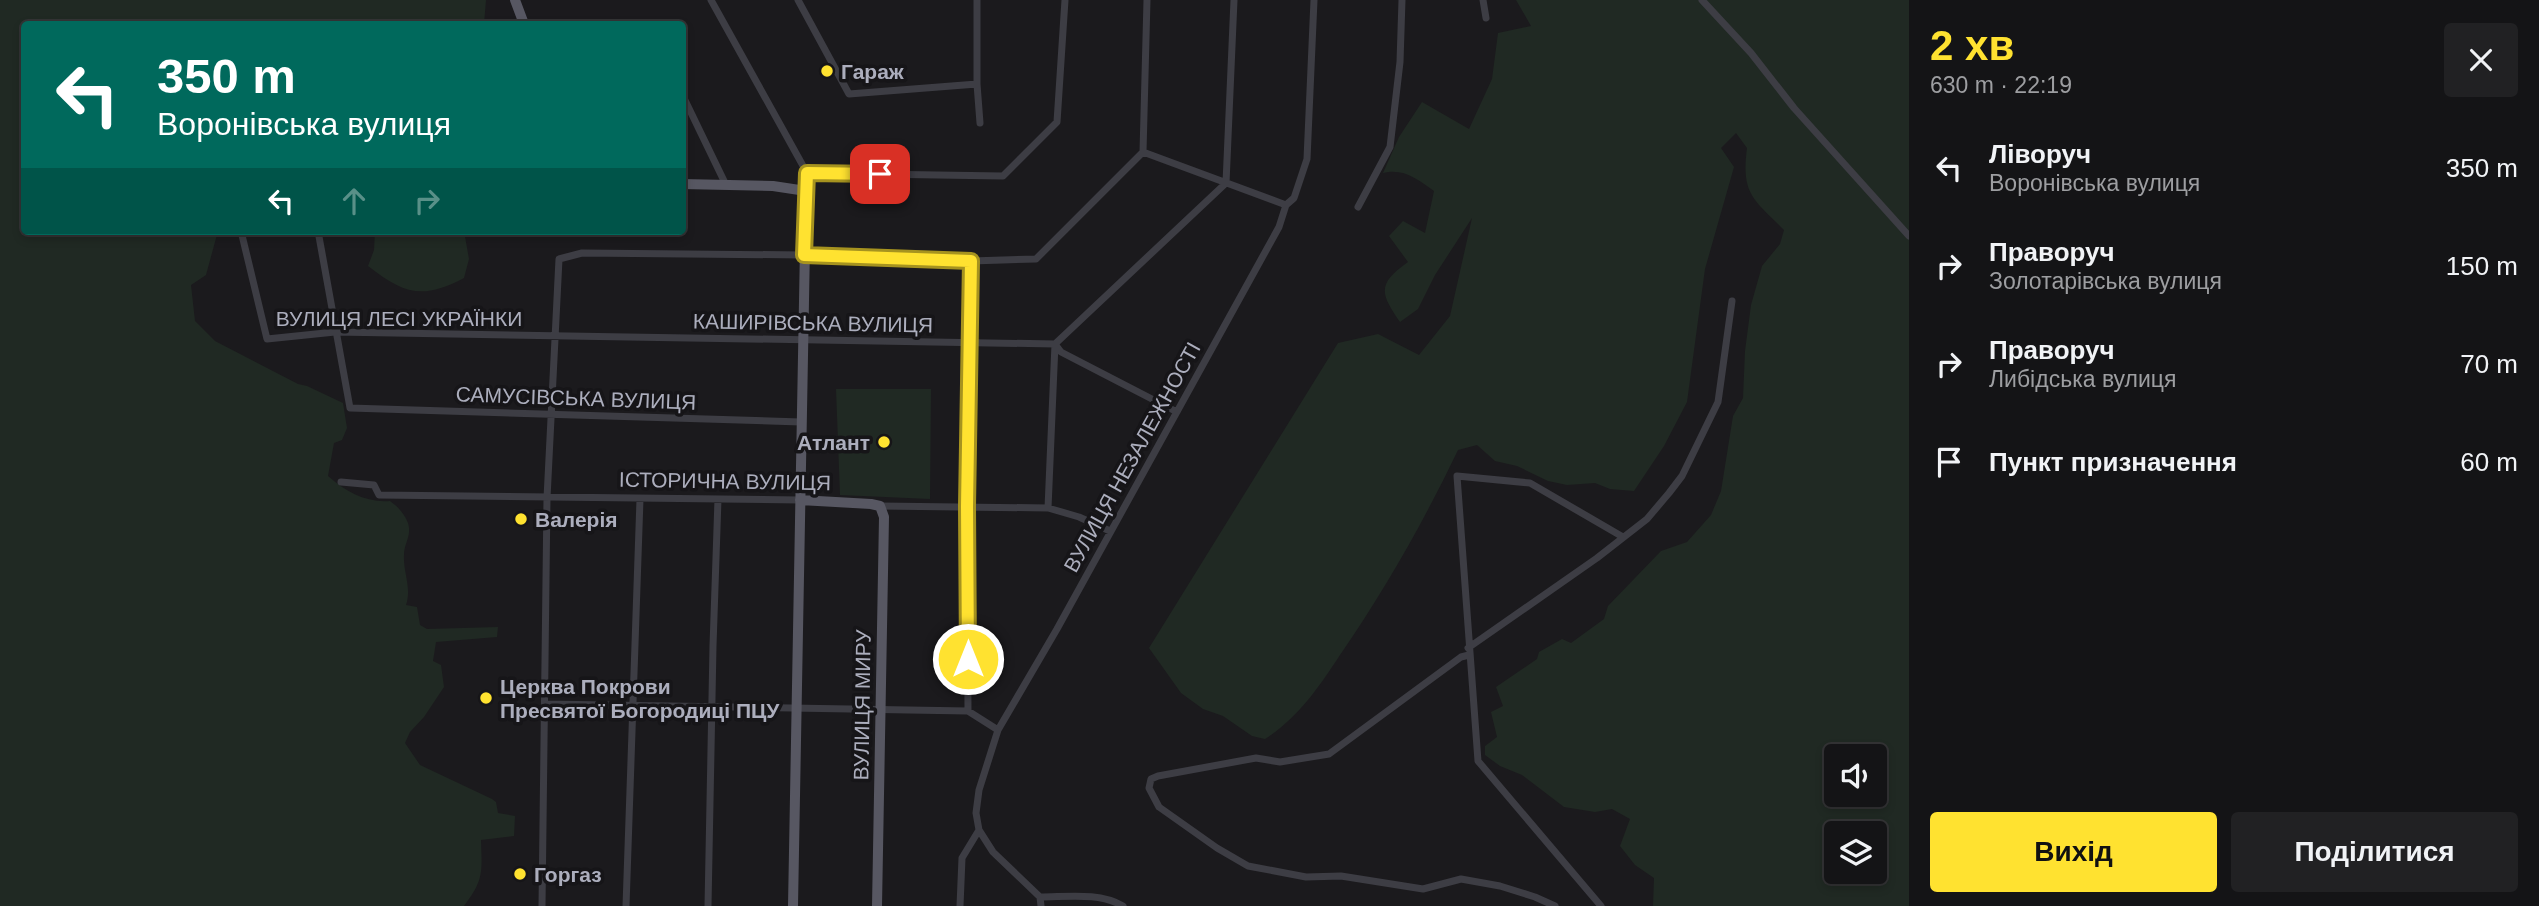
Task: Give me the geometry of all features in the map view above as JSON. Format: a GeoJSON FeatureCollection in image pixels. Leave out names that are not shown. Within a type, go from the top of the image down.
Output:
{"type":"FeatureCollection","features":[{"type":"Feature","properties":{"kind":"main road"},"geometry":{"type":"LineString","coordinates":[[515,0],[523,21]]}},
{"type":"Feature","properties":{"kind":"main road"},"geometry":{"type":"LineString","coordinates":[[686,184],[774,186],[806,191],[793,906]]}},
{"type":"Feature","properties":{"kind":"main road","name":"ІСТОРИЧНА ВУЛИЦЯ"},"geometry":{"type":"LineString","coordinates":[[800,500],[880,506]]}},
{"type":"Feature","properties":{"kind":"main road","name":"ВУЛИЦЯ МИРУ"},"geometry":{"type":"LineString","coordinates":[[877,906],[884,517],[880,506]]}},
{"type":"Feature","properties":{"kind":"street"},"geometry":{"type":"LineString","coordinates":[[711,0],[807,173],[806,191]]}},
{"type":"Feature","properties":{"kind":"street"},"geometry":{"type":"LineString","coordinates":[[798,0],[849,94],[976,84]]}},
{"type":"Feature","properties":{"kind":"street"},"geometry":{"type":"LineString","coordinates":[[977,0],[976,84],[980,123]]}},
{"type":"Feature","properties":{"kind":"street"},"geometry":{"type":"LineString","coordinates":[[807,173],[1003,176],[1056,122],[1065,0]]}},
{"type":"Feature","properties":{"kind":"street"},"geometry":{"type":"LineString","coordinates":[[542,906],[547,498],[559,259],[582,253],[804,255],[971,261],[1036,259],[1143,152],[1147,0]]}},
{"type":"Feature","properties":{"kind":"street"},"geometry":{"type":"LineString","coordinates":[[1048,508],[1055,344],[1226,183],[1234,0]]}},
{"type":"Feature","properties":{"kind":"street","name":"ВУЛИЦЯ НЕЗАЛЕЖНОСТІ"},"geometry":{"type":"LineString","coordinates":[[979,830],[976,813],[979,790],[998,730],[1057,629],[1279,227],[1286,205],[1294,198],[1307,159],[1314,0]]}},
{"type":"Feature","properties":{"kind":"street"},"geometry":{"type":"LineString","coordinates":[[1358,207],[1390,147],[1400,62],[1402,0]]}},
{"type":"Feature","properties":{"kind":"street"},"geometry":{"type":"LineString","coordinates":[[1483,0],[1486,18]]}},
{"type":"Feature","properties":{"kind":"street"},"geometry":{"type":"LineString","coordinates":[[1702,0],[1909,236]]}},
{"type":"Feature","properties":{"kind":"street"},"geometry":{"type":"LineString","coordinates":[[686,102],[726,185]]}},
{"type":"Feature","properties":{"kind":"street"},"geometry":{"type":"LineString","coordinates":[[1143,152],[1286,205]]}},
{"type":"Feature","properties":{"kind":"street","name":"ВУЛИЦЯ ЛЕСІ УКРАЇНКИ"},"geometry":{"type":"LineString","coordinates":[[242,235],[267,339],[335,332],[556,335]]}},
{"type":"Feature","properties":{"kind":"street"},"geometry":{"type":"LineString","coordinates":[[319,235],[335,332]]}},
{"type":"Feature","properties":{"kind":"street"},"geometry":{"type":"LineString","coordinates":[[968,711],[967,506],[971,261]]}},
{"type":"Feature","properties":{"kind":"street"},"geometry":{"type":"LineString","coordinates":[[1555,906],[1500,886],[1461,879],[1423,889],[1341,876],[1306,877],[1248,866],[1217,848],[1159,807],[1149,788],[1151,779],[1256,758],[1280,762],[1329,754],[1647,519],[1682,476],[1718,401],[1732,301]]}},
{"type":"Feature","properties":{"kind":"street","name":"САМУСІВСЬКА ВУЛИЦЯ"},"geometry":{"type":"LineString","coordinates":[[335,332],[350,408],[801,422]]}},
{"type":"Feature","properties":{"kind":"street","name":"КАШИРІВСЬКА ВУЛИЦЯ"},"geometry":{"type":"LineString","coordinates":[[556,335],[1055,344]]}},
{"type":"Feature","properties":{"kind":"street"},"geometry":{"type":"LineString","coordinates":[[1055,344],[1061,352],[1177,412]]}},
{"type":"Feature","properties":{"kind":"street"},"geometry":{"type":"LineString","coordinates":[[1601,906],[1478,761],[1457,476],[1530,483],[1623,537]]}},
{"type":"Feature","properties":{"kind":"street","name":"ІСТОРИЧНА ВУЛИЦЯ"},"geometry":{"type":"LineString","coordinates":[[341,482],[374,485],[379,495],[800,500]]}},
{"type":"Feature","properties":{"kind":"street"},"geometry":{"type":"LineString","coordinates":[[626,906],[640,499]]}},
{"type":"Feature","properties":{"kind":"street"},"geometry":{"type":"LineString","coordinates":[[708,906],[718,499]]}},
{"type":"Feature","properties":{"kind":"street","name":"ІСТОРИЧНА ВУЛИЦЯ"},"geometry":{"type":"LineString","coordinates":[[880,506],[1048,508],[1079,517],[1110,531]]}},
{"type":"Feature","properties":{"kind":"street"},"geometry":{"type":"LineString","coordinates":[[545,704],[968,711],[998,730]]}},
{"type":"Feature","properties":{"kind":"street"},"geometry":{"type":"LineString","coordinates":[[960,906],[962,858],[979,830],[992,852],[1040,897],[1041,906]]}},
{"type":"Feature","properties":{"kind":"street"},"geometry":{"type":"LineString","coordinates":[[1040,897],[1087,897],[1112,900],[1123,906]]}},
{"type":"Feature","properties":{"kind":"shaded area"},"geometry":{"type":"Polygon","coordinates":[[[0,0],[486,0],[484,21],[21,21],[21,235],[217,235],[206,275],[191,285],[195,321],[215,341],[298,384],[343,403],[347,428],[342,440],[334,443],[328,476],[357,495],[390,501],[405,516],[409,532],[404,555],[408,593],[406,605],[417,607],[420,625],[427,629],[498,627],[497,637],[436,642],[433,661],[441,665],[444,687],[424,717],[410,732],[405,743],[420,765],[492,799],[496,802],[498,813],[515,816],[514,836],[481,840],[480,875],[464,906],[0,906],[0,0]]]}},
{"type":"Feature","properties":{"kind":"shaded area"},"geometry":{"type":"Polygon","coordinates":[[[1516,0],[1909,0],[1909,906],[1653,906],[1654,878],[1635,865],[1620,846],[1630,819],[1612,809],[1595,812],[1564,807],[1522,775],[1500,766],[1485,755],[1485,746],[1497,737],[1491,712],[1503,706],[1496,687],[1537,659],[1539,652],[1562,639],[1571,643],[1604,619],[1608,606],[1661,551],[1687,542],[1711,515],[1721,491],[1733,416],[1743,398],[1751,305],[1762,266],[1780,244],[1784,230],[1752,195],[1746,176],[1747,148],[1736,133],[1721,148],[1734,167],[1705,269],[1687,402],[1664,446],[1634,491],[1610,489],[1595,483],[1567,485],[1548,481],[1517,466],[1495,461],[1477,445],[1458,450],[1403,555],[1357,630],[1307,701],[1288,722],[1265,739],[1252,736],[1223,716],[1203,709],[1181,693],[1149,648],[1338,343],[1378,334],[1419,355],[1450,316],[1472,218],[1435,275],[1418,309],[1400,322],[1388,303],[1385,289],[1391,277],[1408,262],[1389,236],[1403,221],[1425,233],[1434,191],[1404,173],[1383,173],[1399,137],[1422,102],[1469,129],[1492,79],[1498,33],[1531,26],[1516,0]]]}},
{"type":"Feature","properties":{"kind":"shaded area"},"geometry":{"type":"Polygon","coordinates":[[[375,235],[465,235],[469,259],[464,278],[436,289],[414,291],[392,283],[368,266],[374,250],[375,235]]]}},
{"type":"Feature","properties":{"kind":"shaded area","name":"Атлант"},"geometry":{"type":"Polygon","coordinates":[[[836,389],[931,389],[930,499],[840,495],[836,389]]]}},
{"type":"Feature","properties":{"kind":"place","name":"Гараж"},"geometry":{"type":"Point","coordinates":[827,71]}},
{"type":"Feature","properties":{"kind":"place","name":"Атлант"},"geometry":{"type":"Point","coordinates":[884,442]}},
{"type":"Feature","properties":{"kind":"place","name":"Валерія"},"geometry":{"type":"Point","coordinates":[521,519]}},
{"type":"Feature","properties":{"kind":"place","name":"Церква Покрови Пресвятої Богородиці ПЦУ"},"geometry":{"type":"Point","coordinates":[486,698]}},
{"type":"Feature","properties":{"kind":"place","name":"Горгаз"},"geometry":{"type":"Point","coordinates":[520,874]}},
{"type":"Feature","properties":{"kind":"route"},"geometry":{"type":"LineString","coordinates":[[880,174],[807,173],[804,255],[971,261],[967,506],[968,659]]}}]}
